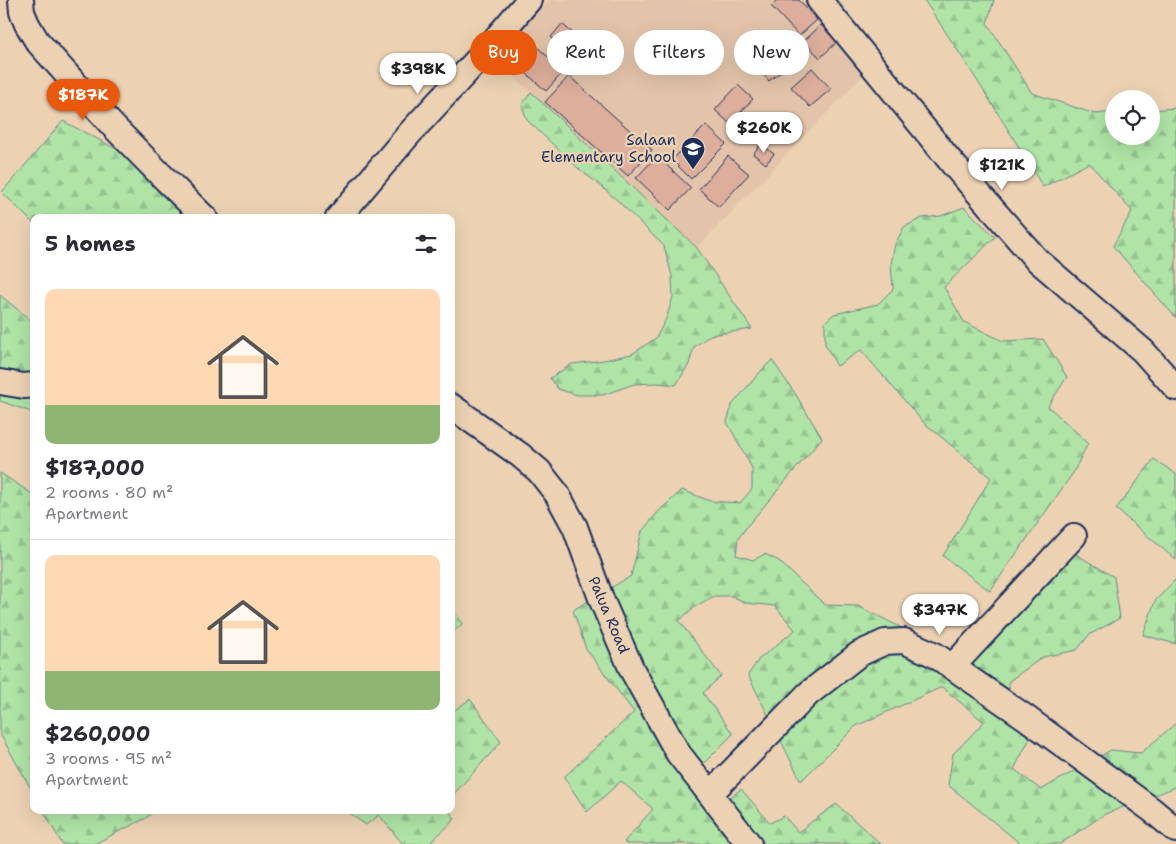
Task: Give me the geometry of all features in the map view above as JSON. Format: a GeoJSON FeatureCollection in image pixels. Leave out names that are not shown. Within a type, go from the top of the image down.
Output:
{"type":"FeatureCollection","features":[{"type":"Feature","properties":{"kind":"street"},"geometry":{"type":"LineString","coordinates":[[21,0],[22,12],[37,41],[118,131],[201,214]]}},
{"type":"Feature","properties":{"kind":"street"},"geometry":{"type":"LineString","coordinates":[[341,214],[409,134],[480,57],[529,0]]}},
{"type":"Feature","properties":{"kind":"street"},"geometry":{"type":"LineString","coordinates":[[819,0],[952,163],[1036,259],[1143,351],[1176,388]]}},
{"type":"Feature","properties":{"kind":"street"},"geometry":{"type":"LineString","coordinates":[[0,382],[30,385]]}},
{"type":"Feature","properties":{"kind":"street","name":"Palua Road"},"geometry":{"type":"LineString","coordinates":[[455,409],[539,471],[557,494],[575,527],[602,601],[632,670],[678,753],[749,844]]}},
{"type":"Feature","properties":{"kind":"street"},"geometry":{"type":"LineString","coordinates":[[952,666],[1074,536]]}},
{"type":"Feature","properties":{"kind":"street"},"geometry":{"type":"LineString","coordinates":[[710,794],[808,694],[859,654],[885,642],[904,641],[935,654],[1025,717],[1152,810],[1176,830]]}},
{"type":"Feature","properties":{"kind":"shaded area","name":"Salaan Elementary School"},"geometry":{"type":"Polygon","coordinates":[[[549,0],[804,0],[867,71],[697,248],[512,75],[537,75],[537,30],[522,30],[549,0]]]}},
{"type":"Feature","properties":{"kind":"green space"},"geometry":{"type":"Polygon","coordinates":[[[924,0],[994,0],[987,23],[1032,93],[1095,114],[1105,113],[1105,145],[1160,145],[1160,109],[1176,108],[1176,318],[1113,246],[1132,211],[1089,163],[1043,187],[924,0]]]}},
{"type":"Feature","properties":{"kind":"green space"},"geometry":{"type":"Polygon","coordinates":[[[531,92],[697,248],[752,329],[710,335],[694,347],[689,364],[676,385],[658,383],[634,384],[603,395],[577,395],[558,389],[550,378],[572,364],[632,354],[656,338],[666,319],[673,297],[672,276],[664,246],[618,201],[579,169],[527,120],[522,105],[531,92]]]}},
{"type":"Feature","properties":{"kind":"green space"},"geometry":{"type":"Polygon","coordinates":[[[63,121],[187,186],[214,214],[30,214],[30,220],[2,192],[63,121]]]}},
{"type":"Feature","properties":{"kind":"green space"},"geometry":{"type":"Polygon","coordinates":[[[964,207],[995,237],[944,287],[964,322],[1003,341],[1043,339],[1067,377],[1048,406],[1088,443],[1073,473],[990,591],[943,556],[991,478],[923,422],[861,350],[837,366],[825,344],[825,322],[834,314],[878,304],[893,289],[891,264],[895,244],[904,227],[922,218],[941,216],[964,207]]]}},
{"type":"Feature","properties":{"kind":"green space"},"geometry":{"type":"Polygon","coordinates":[[[0,295],[30,320],[30,412],[0,401],[0,295]]]}},
{"type":"Feature","properties":{"kind":"green space"},"geometry":{"type":"Polygon","coordinates":[[[772,360],[822,438],[748,525],[738,539],[736,555],[753,560],[765,554],[779,561],[825,605],[858,606],[906,630],[970,666],[1074,553],[1114,577],[1120,618],[1089,635],[1077,650],[1043,657],[1009,681],[1009,691],[1040,719],[1014,769],[1041,790],[1111,750],[1141,753],[1176,723],[1176,787],[1105,814],[1060,844],[1021,844],[948,785],[953,754],[984,722],[942,687],[856,726],[801,781],[748,675],[759,659],[795,630],[775,606],[746,603],[732,596],[714,596],[693,608],[679,621],[721,676],[703,693],[733,734],[700,767],[727,800],[741,789],[770,823],[784,816],[798,832],[836,804],[881,844],[626,844],[624,842],[653,809],[621,781],[587,812],[564,777],[634,712],[586,649],[573,610],[631,576],[642,531],[659,511],[682,490],[710,501],[740,503],[752,489],[752,468],[727,422],[732,405],[772,360]]]}},
{"type":"Feature","properties":{"kind":"green space"},"geometry":{"type":"Polygon","coordinates":[[[1154,459],[1176,474],[1176,560],[1116,509],[1154,459]]]}},
{"type":"Feature","properties":{"kind":"green space"},"geometry":{"type":"Polygon","coordinates":[[[0,473],[30,492],[30,787],[0,734],[0,473]]]}},
{"type":"Feature","properties":{"kind":"green space"},"geometry":{"type":"Polygon","coordinates":[[[1176,579],[1176,644],[1143,635],[1155,601],[1176,579]]]}},
{"type":"Feature","properties":{"kind":"green space"},"geometry":{"type":"Polygon","coordinates":[[[455,613],[462,624],[455,630],[455,613]]]}},
{"type":"Feature","properties":{"kind":"green space"},"geometry":{"type":"Polygon","coordinates":[[[470,699],[501,742],[455,793],[455,710],[470,699]]]}},
{"type":"Feature","properties":{"kind":"green space"},"geometry":{"type":"Polygon","coordinates":[[[45,814],[150,814],[94,844],[62,844],[45,814]]]}},
{"type":"Feature","properties":{"kind":"green space"},"geometry":{"type":"Polygon","coordinates":[[[351,814],[451,814],[455,819],[429,844],[403,844],[379,815],[366,825],[351,814]]]}},
{"type":"Feature","properties":{"kind":"building"},"geometry":{"type":"Polygon","coordinates":[[[777,0],[799,0],[817,20],[806,30],[793,30],[771,6],[777,0]]]}},
{"type":"Feature","properties":{"kind":"building"},"geometry":{"type":"Polygon","coordinates":[[[562,24],[569,30],[557,30],[562,24]]]}},
{"type":"Feature","properties":{"kind":"building"},"geometry":{"type":"Polygon","coordinates":[[[821,25],[837,42],[820,58],[809,46],[809,36],[821,25]]]}},
{"type":"Feature","properties":{"kind":"building"},"geometry":{"type":"Polygon","coordinates":[[[537,47],[547,56],[547,75],[560,75],[546,91],[528,75],[537,75],[537,47]]]}},
{"type":"Feature","properties":{"kind":"building"},"geometry":{"type":"Polygon","coordinates":[[[812,68],[831,89],[810,107],[791,87],[804,75],[809,75],[809,71],[812,68]]]}},
{"type":"Feature","properties":{"kind":"building"},"geometry":{"type":"Polygon","coordinates":[[[764,75],[776,75],[769,81],[764,75]]]}},
{"type":"Feature","properties":{"kind":"building"},"geometry":{"type":"Polygon","coordinates":[[[569,76],[652,150],[628,176],[545,102],[569,76]]]}},
{"type":"Feature","properties":{"kind":"building"},"geometry":{"type":"Polygon","coordinates":[[[738,85],[753,99],[730,124],[715,110],[738,85]]]}},
{"type":"Feature","properties":{"kind":"building"},"geometry":{"type":"Polygon","coordinates":[[[706,125],[726,144],[691,179],[672,160],[706,125]]]}},
{"type":"Feature","properties":{"kind":"building"},"geometry":{"type":"Polygon","coordinates":[[[761,144],[774,154],[766,164],[753,154],[761,144]]]}},
{"type":"Feature","properties":{"kind":"building"},"geometry":{"type":"Polygon","coordinates":[[[657,156],[691,188],[670,210],[636,178],[657,156]]]}},
{"type":"Feature","properties":{"kind":"building"},"geometry":{"type":"Polygon","coordinates":[[[728,156],[749,174],[719,207],[699,189],[728,156]]]}},
{"type":"Feature","properties":{"kind":"place","name":"Salaan Elementary School"},"geometry":{"type":"Point","coordinates":[693,170]}}]}
